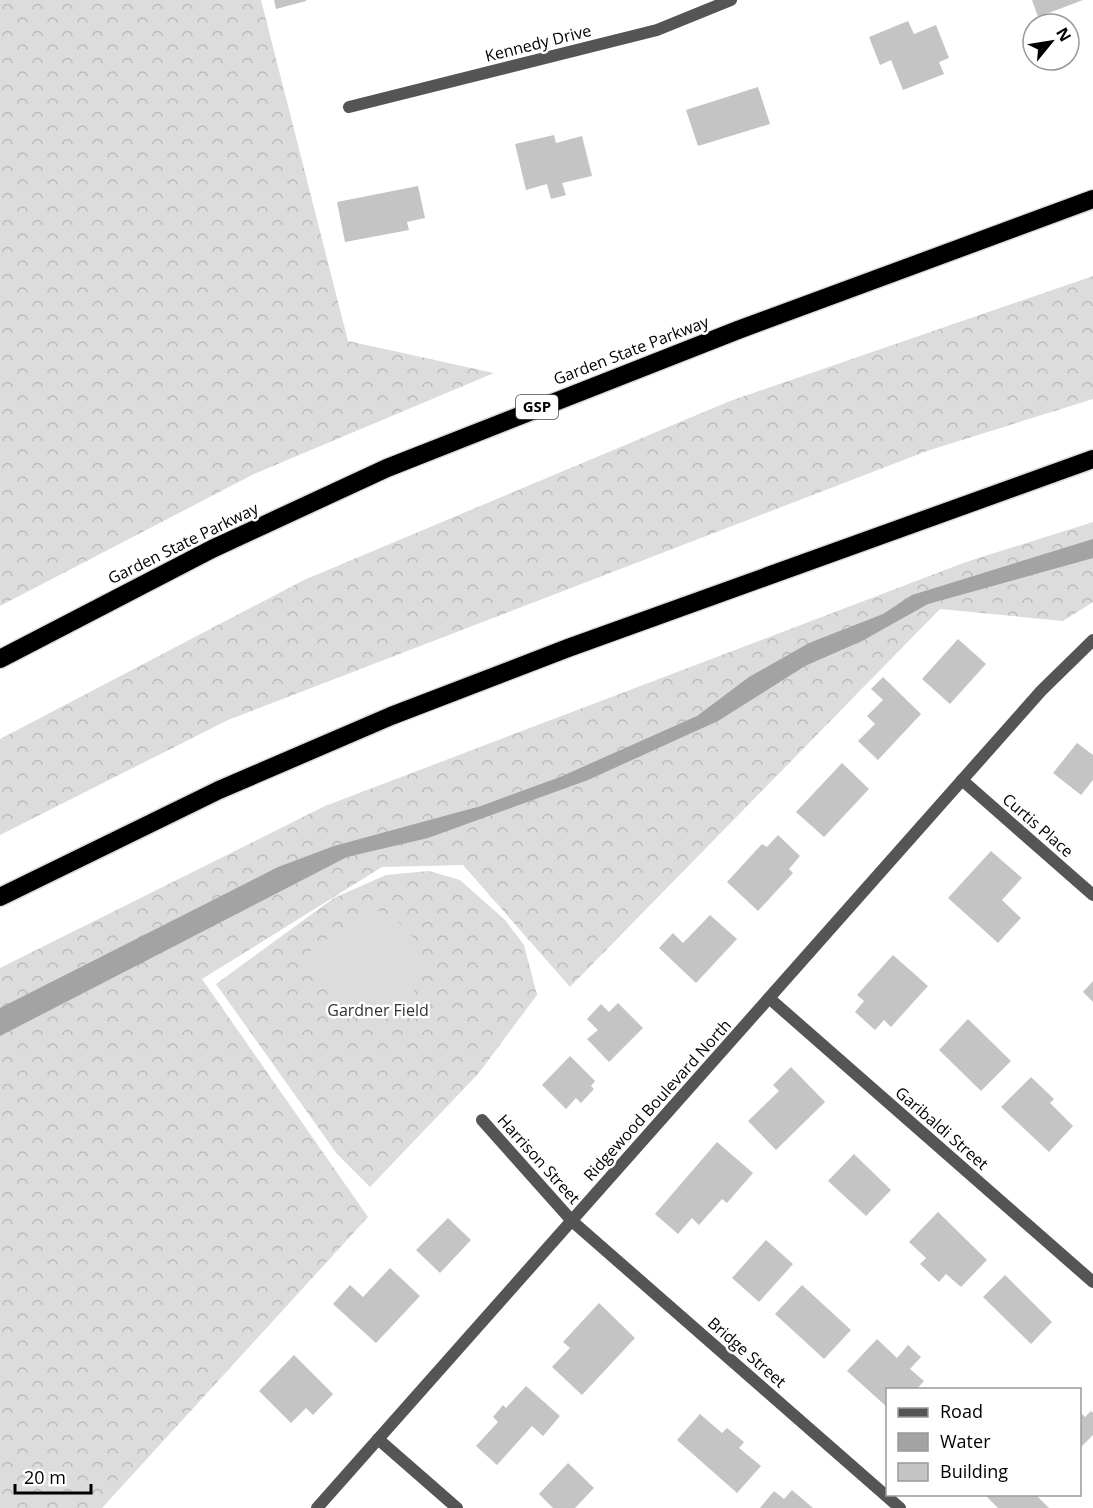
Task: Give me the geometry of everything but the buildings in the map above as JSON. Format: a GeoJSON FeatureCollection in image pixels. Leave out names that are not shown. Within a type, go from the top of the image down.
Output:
{"type":"FeatureCollection","features":[{"type":"Feature","properties":{"kind":"highway","name":"Garden State Parkway"},"geometry":{"type":"LineString","coordinates":[[0,659],[212,549],[387,468],[727,334],[1093,199]]}},
{"type":"Feature","properties":{"kind":"highway"},"geometry":{"type":"LineString","coordinates":[[0,897],[219,790],[391,716],[568,648],[1093,459]]}},
{"type":"Feature","properties":{"kind":"street","name":"Kennedy Drive"},"geometry":{"type":"LineString","coordinates":[[349,107],[657,30],[731,0]]}},
{"type":"Feature","properties":{"kind":"street","name":"Ridgewood Boulevard North"},"geometry":{"type":"LineString","coordinates":[[317,1508],[1021,714],[1093,640]]}},
{"type":"Feature","properties":{"kind":"street","name":"Curtis Place"},"geometry":{"type":"LineString","coordinates":[[962,780],[1093,896]]}},
{"type":"Feature","properties":{"kind":"street","name":"Garibaldi Street"},"geometry":{"type":"LineString","coordinates":[[769,998],[1093,1282]]}},
{"type":"Feature","properties":{"kind":"street","name":"Harrison Street"},"geometry":{"type":"LineString","coordinates":[[482,1120],[572,1221]]}},
{"type":"Feature","properties":{"kind":"street","name":"Bridge Street"},"geometry":{"type":"LineString","coordinates":[[572,1221],[886,1496]]}},
{"type":"Feature","properties":{"kind":"street"},"geometry":{"type":"LineString","coordinates":[[378,1439],[457,1508]]}},
{"type":"Feature","properties":{"kind":"street","name":"Bridge Street"},"geometry":{"type":"LineString","coordinates":[[886,1496],[900,1508]]}},
{"type":"Feature","properties":{"kind":"green space"},"geometry":{"type":"Polygon","coordinates":[[[0,0],[261,0],[348,341],[494,373],[254,474],[0,606],[0,0]]]}},
{"type":"Feature","properties":{"kind":"green space"},"geometry":{"type":"Polygon","coordinates":[[[1093,276],[1093,399],[927,451],[228,720],[0,835],[0,739],[304,580],[730,401],[1093,276]]]}},
{"type":"Feature","properties":{"kind":"green space"},"geometry":{"type":"Polygon","coordinates":[[[1093,522],[1093,602],[1063,621],[940,609],[570,987],[463,865],[382,867],[202,979],[368,1217],[102,1508],[0,1508],[0,968],[325,806],[966,562],[1093,522]]]}},
{"type":"Feature","properties":{"kind":"green space","name":"Gardner Field"},"geometry":{"type":"Polygon","coordinates":[[[429,871],[460,880],[505,920],[524,945],[537,995],[478,1074],[370,1187],[337,1154],[216,984],[334,898],[386,875],[429,871]]]}},
{"type":"Feature","properties":{"kind":"green space"},"geometry":{"type":"Polygon","coordinates":[[[371,907],[392,918],[410,933],[419,949],[422,963],[421,977],[406,1001],[395,1011],[367,1027],[302,957],[371,907]]]}},
{"type":"Feature","properties":{"kind":"water"},"geometry":{"type":"Polygon","coordinates":[[[1093,539],[1093,558],[928,604],[862,641],[805,666],[718,721],[588,780],[428,838],[347,857],[0,1036],[0,1008],[278,867],[334,846],[481,806],[560,777],[697,716],[749,677],[809,643],[883,614],[912,595],[1093,539]]]}}]}
